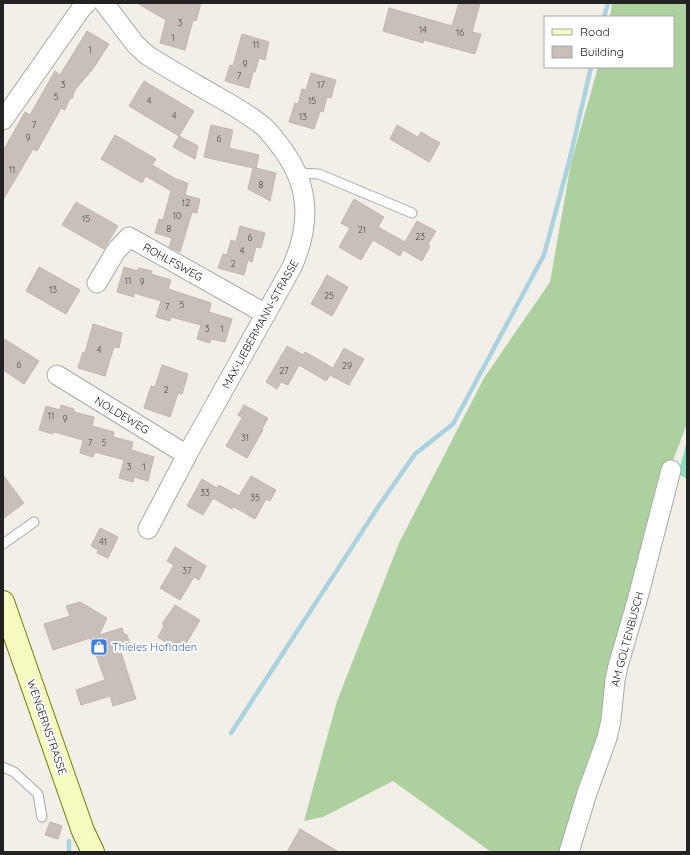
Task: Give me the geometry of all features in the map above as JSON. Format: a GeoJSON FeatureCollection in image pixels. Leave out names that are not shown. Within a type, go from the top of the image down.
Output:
{"type":"FeatureCollection","features":[{"type":"Feature","properties":{"kind":"main road","name":"WENGERNSTRASSE"},"geometry":{"type":"LineString","coordinates":[[3,602],[83,831],[93,852]]}},
{"type":"Feature","properties":{"kind":"street"},"geometry":{"type":"LineString","coordinates":[[3,120],[83,6],[87,3]]}},
{"type":"Feature","properties":{"kind":"street","name":"MAX-LIEBERMANN-STRASSE"},"geometry":{"type":"LineString","coordinates":[[104,3],[136,45],[147,55],[249,116],[265,128],[288,156],[301,182],[306,205],[306,216],[302,240],[292,267],[187,455],[148,529]]}},
{"type":"Feature","properties":{"kind":"street","name":"ROHLFSWEG"},"geometry":{"type":"LineString","coordinates":[[97,283],[116,251],[129,237],[266,314]]}},
{"type":"Feature","properties":{"kind":"street","name":"NOLDEWEG"},"geometry":{"type":"LineString","coordinates":[[57,375],[187,455]]}},
{"type":"Feature","properties":{"kind":"street","name":"AM GOLTENBUSCH"},"geometry":{"type":"LineString","coordinates":[[569,852],[587,794],[607,738],[611,720],[614,680],[641,586],[671,470]]}},
{"type":"Feature","properties":{"kind":"lane"},"geometry":{"type":"LineString","coordinates":[[297,173],[319,174],[412,213]]}},
{"type":"Feature","properties":{"kind":"lane"},"geometry":{"type":"LineString","coordinates":[[3,544],[34,522]]}},
{"type":"Feature","properties":{"kind":"lane"},"geometry":{"type":"LineString","coordinates":[[3,767],[14,772],[38,794],[42,818]]}},
{"type":"Feature","properties":{"kind":"green space"},"geometry":{"type":"Polygon","coordinates":[[[612,3],[687,3],[687,424],[652,515],[603,726],[568,852],[491,852],[393,781],[323,817],[304,821],[337,701],[399,543],[484,378],[550,282],[571,163],[598,68],[674,68],[674,16],[610,16],[612,3]]]}},
{"type":"Feature","properties":{"kind":"green space"},"geometry":{"type":"Polygon","coordinates":[[[687,441],[687,479],[678,474],[687,441]]]}},
{"type":"Feature","properties":{"kind":"building"},"geometry":{"type":"Polygon","coordinates":[[[137,3],[201,3],[196,21],[193,20],[185,50],[160,43],[166,20],[137,3]]]}},
{"type":"Feature","properties":{"kind":"building"},"geometry":{"type":"Polygon","coordinates":[[[459,3],[480,3],[472,32],[481,34],[475,54],[424,40],[423,43],[383,31],[389,8],[452,26],[459,3]]]}},
{"type":"Feature","properties":{"kind":"building"},"geometry":{"type":"Polygon","coordinates":[[[87,31],[109,44],[95,66],[75,90],[72,99],[70,98],[65,110],[61,108],[37,151],[33,149],[3,200],[3,151],[25,112],[30,115],[55,71],[60,75],[87,31]]]}},
{"type":"Feature","properties":{"kind":"building"},"geometry":{"type":"Polygon","coordinates":[[[242,34],[269,42],[265,60],[259,58],[255,72],[253,72],[249,88],[225,81],[230,65],[233,66],[242,34]]]}},
{"type":"Feature","properties":{"kind":"building"},"geometry":{"type":"Polygon","coordinates":[[[311,73],[336,80],[331,98],[327,97],[323,112],[320,111],[314,129],[289,122],[295,103],[298,104],[302,89],[306,90],[311,73]]]}},
{"type":"Feature","properties":{"kind":"building"},"geometry":{"type":"Polygon","coordinates":[[[144,81],[194,111],[179,136],[129,106],[144,81]]]}},
{"type":"Feature","properties":{"kind":"building"},"geometry":{"type":"Polygon","coordinates":[[[211,125],[233,130],[229,148],[259,155],[256,168],[276,173],[270,201],[248,189],[253,168],[204,157],[211,125]]]}},
{"type":"Feature","properties":{"kind":"building"},"geometry":{"type":"Polygon","coordinates":[[[397,125],[418,137],[421,132],[440,143],[429,162],[390,139],[397,125]]]}},
{"type":"Feature","properties":{"kind":"building"},"geometry":{"type":"Polygon","coordinates":[[[115,135],[156,159],[152,165],[176,179],[188,183],[185,195],[200,199],[197,213],[192,212],[180,252],[169,247],[172,238],[155,233],[159,219],[163,220],[171,191],[146,176],[142,183],[101,159],[115,135]]]}},
{"type":"Feature","properties":{"kind":"building"},"geometry":{"type":"Polygon","coordinates":[[[179,136],[198,146],[195,159],[173,147],[179,136]]]}},
{"type":"Feature","properties":{"kind":"building"},"geometry":{"type":"Polygon","coordinates":[[[354,199],[384,217],[378,227],[405,242],[417,221],[436,231],[428,244],[430,246],[422,261],[403,250],[400,256],[373,240],[361,260],[339,247],[350,228],[341,223],[354,199]]]}},
{"type":"Feature","properties":{"kind":"building"},"geometry":{"type":"Polygon","coordinates":[[[76,202],[118,226],[104,249],[62,225],[76,202]]]}},
{"type":"Feature","properties":{"kind":"building"},"geometry":{"type":"Polygon","coordinates":[[[240,226],[265,233],[261,248],[256,247],[252,262],[248,260],[244,275],[218,268],[223,254],[227,255],[231,240],[236,242],[240,226]]]}},
{"type":"Feature","properties":{"kind":"building"},"geometry":{"type":"Polygon","coordinates":[[[39,267],[80,290],[66,314],[26,291],[39,267]]]}},
{"type":"Feature","properties":{"kind":"building"},"geometry":{"type":"Polygon","coordinates":[[[124,267],[138,271],[138,268],[152,271],[151,274],[171,280],[168,289],[211,303],[209,312],[232,319],[225,342],[211,339],[210,343],[197,339],[201,325],[171,317],[170,321],[156,317],[161,301],[134,293],[134,297],[117,292],[124,267]]]}},
{"type":"Feature","properties":{"kind":"building"},"geometry":{"type":"Polygon","coordinates":[[[327,275],[348,287],[332,316],[311,304],[327,275]]]}},
{"type":"Feature","properties":{"kind":"building"},"geometry":{"type":"Polygon","coordinates":[[[93,324],[122,333],[119,348],[114,347],[105,376],[78,368],[83,352],[85,353],[93,324]]]}},
{"type":"Feature","properties":{"kind":"building"},"geometry":{"type":"Polygon","coordinates":[[[3,338],[39,361],[24,384],[3,370],[3,338]]]}},
{"type":"Feature","properties":{"kind":"building"},"geometry":{"type":"Polygon","coordinates":[[[287,346],[303,355],[305,352],[333,368],[344,348],[364,359],[349,385],[330,375],[326,381],[299,365],[288,385],[281,382],[277,389],[266,382],[287,346]]]}},
{"type":"Feature","properties":{"kind":"building"},"geometry":{"type":"Polygon","coordinates":[[[162,365],[188,374],[182,394],[178,393],[170,417],[144,408],[151,386],[155,387],[162,365]]]}},
{"type":"Feature","properties":{"kind":"building"},"geometry":{"type":"Polygon","coordinates":[[[61,405],[74,409],[74,412],[94,417],[92,426],[114,432],[113,437],[133,442],[131,450],[154,457],[148,481],[134,477],[133,482],[119,478],[124,460],[95,452],[93,457],[80,453],[83,440],[54,432],[53,434],[39,430],[46,406],[60,410],[61,405]]]}},
{"type":"Feature","properties":{"kind":"building"},"geometry":{"type":"Polygon","coordinates":[[[244,405],[268,418],[247,458],[226,446],[242,418],[238,415],[244,405]]]}},
{"type":"Feature","properties":{"kind":"building"},"geometry":{"type":"Polygon","coordinates":[[[3,475],[24,503],[3,519],[3,475]]]}},
{"type":"Feature","properties":{"kind":"building"},"geometry":{"type":"Polygon","coordinates":[[[251,476],[276,490],[270,501],[266,499],[255,519],[234,507],[232,509],[213,498],[203,515],[187,506],[202,479],[217,488],[219,485],[239,496],[251,476]]]}},
{"type":"Feature","properties":{"kind":"building"},"geometry":{"type":"Polygon","coordinates":[[[100,528],[118,537],[108,558],[97,553],[98,550],[91,546],[100,528]]]}},
{"type":"Feature","properties":{"kind":"building"},"geometry":{"type":"Polygon","coordinates":[[[175,547],[206,566],[199,580],[194,577],[180,600],[160,588],[174,565],[167,561],[175,547]]]}},
{"type":"Feature","properties":{"kind":"building"},"geometry":{"type":"Polygon","coordinates":[[[80,602],[107,618],[99,635],[122,628],[124,634],[127,635],[131,648],[121,652],[136,699],[113,706],[110,696],[81,705],[76,690],[105,680],[90,638],[53,650],[44,624],[70,616],[66,606],[80,602]]]}},
{"type":"Feature","properties":{"kind":"building"},"geometry":{"type":"Polygon","coordinates":[[[175,605],[200,620],[181,652],[158,637],[164,626],[162,624],[175,605]]]}},
{"type":"Feature","properties":{"kind":"building"},"geometry":{"type":"Polygon","coordinates":[[[50,822],[62,826],[58,839],[45,835],[50,822]]]}},
{"type":"Feature","properties":{"kind":"building"},"geometry":{"type":"Polygon","coordinates":[[[300,829],[339,852],[287,852],[300,829]]]}},
{"type":"Feature","properties":{"kind":"waterway"},"geometry":{"type":"LineString","coordinates":[[604,16],[608,3]]}},
{"type":"Feature","properties":{"kind":"waterway"},"geometry":{"type":"LineString","coordinates":[[231,733],[380,504],[415,454],[453,424],[544,255],[569,162],[591,68]]}},
{"type":"Feature","properties":{"kind":"waterway"},"geometry":{"type":"LineString","coordinates":[[69,841],[69,852]]}},
{"type":"Feature","properties":{"kind":"place","name":"Thieles Hofladen"},"geometry":{"type":"Point","coordinates":[99,647]}}]}
